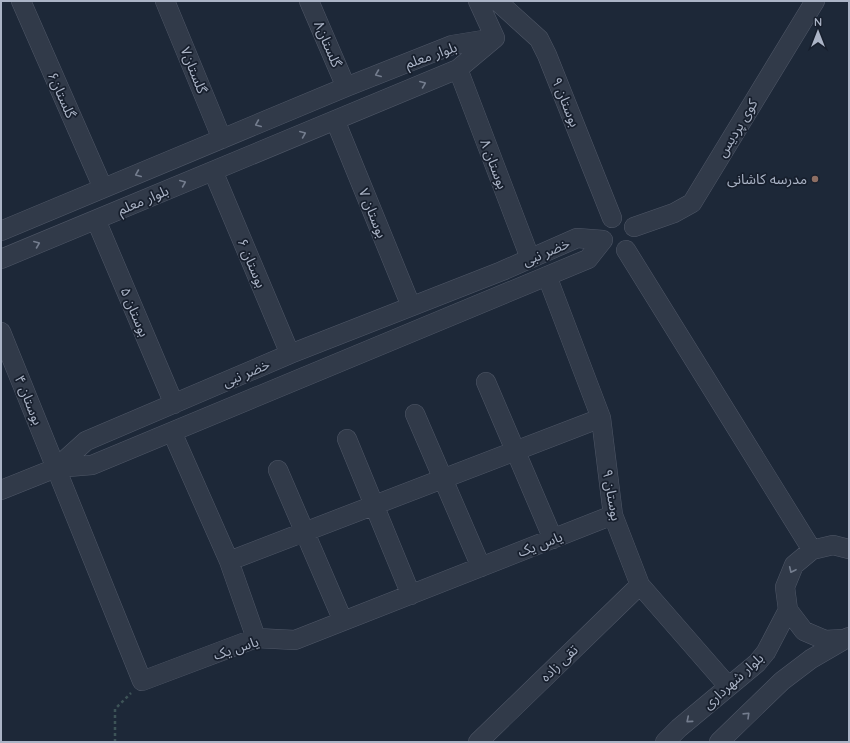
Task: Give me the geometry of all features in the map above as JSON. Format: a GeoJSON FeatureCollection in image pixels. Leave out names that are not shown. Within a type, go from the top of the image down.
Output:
{"type":"FeatureCollection","features":[{"type":"Feature","properties":{"kind":"street","name":"گلستان۶"},"geometry":{"type":"LineString","coordinates":[[20,1],[103,188]]}},
{"type":"Feature","properties":{"kind":"street","name":"گلستان۷"},"geometry":{"type":"LineString","coordinates":[[165,1],[222,139]]}},
{"type":"Feature","properties":{"kind":"street","name":"گلستان۸"},"geometry":{"type":"LineString","coordinates":[[309,1],[346,87]]}},
{"type":"Feature","properties":{"kind":"street"},"geometry":{"type":"LineString","coordinates":[[478,1],[495,38]]}},
{"type":"Feature","properties":{"kind":"street","name":"بوستان ۹"},"geometry":{"type":"LineString","coordinates":[[497,1],[539,39],[547,55],[612,218]]}},
{"type":"Feature","properties":{"kind":"street","name":"کوی پردیس"},"geometry":{"type":"LineString","coordinates":[[634,226],[674,214],[692,203],[815,1]]}},
{"type":"Feature","properties":{"kind":"street","name":"بلوار معلم"},"geometry":{"type":"LineString","coordinates":[[1,231],[346,87],[452,45],[495,38]]}},
{"type":"Feature","properties":{"kind":"street","name":"بلوار معلم"},"geometry":{"type":"LineString","coordinates":[[1,259],[458,69],[495,38]]}},
{"type":"Feature","properties":{"kind":"street","name":"بوستان ۸"},"geometry":{"type":"LineString","coordinates":[[458,69],[530,258]]}},
{"type":"Feature","properties":{"kind":"street","name":"بوستان ۷"},"geometry":{"type":"LineString","coordinates":[[335,120],[411,306]]}},
{"type":"Feature","properties":{"kind":"street","name":"بوستان ۶"},"geometry":{"type":"LineString","coordinates":[[213,171],[290,354]]}},
{"type":"Feature","properties":{"kind":"street"},"geometry":{"type":"LineString","coordinates":[[620,217],[627,219],[634,226],[636,231],[636,239],[626,250],[618,251],[611,249],[605,244],[602,230],[606,223],[612,218],[620,217]]}},
{"type":"Feature","properties":{"kind":"street","name":"بوستان ۵"},"geometry":{"type":"LineString","coordinates":[[96,220],[174,404]]}},
{"type":"Feature","properties":{"kind":"street","name":"خضر نبی"},"geometry":{"type":"LineString","coordinates":[[56,468],[86,441],[290,354],[502,271],[577,238],[603,240]]}},
{"type":"Feature","properties":{"kind":"street","name":"خضر نبی"},"geometry":{"type":"LineString","coordinates":[[1,490],[56,468],[92,465],[172,432],[588,259],[603,240]]}},
{"type":"Feature","properties":{"kind":"street"},"geometry":{"type":"LineString","coordinates":[[626,250],[812,550]]}},
{"type":"Feature","properties":{"kind":"street","name":"بوستان ۹"},"geometry":{"type":"LineString","coordinates":[[547,276],[601,418],[613,515],[640,585],[728,686]]}},
{"type":"Feature","properties":{"kind":"street","name":"بوستان ۴"},"geometry":{"type":"LineString","coordinates":[[1,332],[56,468]]}},
{"type":"Feature","properties":{"kind":"street"},"geometry":{"type":"LineString","coordinates":[[486,382],[553,539]]}},
{"type":"Feature","properties":{"kind":"street"},"geometry":{"type":"LineString","coordinates":[[415,414],[481,567]]}},
{"type":"Feature","properties":{"kind":"street"},"geometry":{"type":"LineString","coordinates":[[229,560],[601,418]]}},
{"type":"Feature","properties":{"kind":"street"},"geometry":{"type":"LineString","coordinates":[[172,432],[229,560],[256,638]]}},
{"type":"Feature","properties":{"kind":"street"},"geometry":{"type":"LineString","coordinates":[[347,439],[411,595]]}},
{"type":"Feature","properties":{"kind":"street"},"geometry":{"type":"LineString","coordinates":[[56,468],[142,681]]}},
{"type":"Feature","properties":{"kind":"street"},"geometry":{"type":"LineString","coordinates":[[278,470],[343,621]]}},
{"type":"Feature","properties":{"kind":"street","name":"یاس یک"},"geometry":{"type":"LineString","coordinates":[[142,681],[256,638],[295,640],[613,515]]}},
{"type":"Feature","properties":{"kind":"street"},"geometry":{"type":"LineString","coordinates":[[844,544],[812,550],[794,565],[786,587],[788,610],[804,631],[825,640],[847,638]]}},
{"type":"Feature","properties":{"kind":"street","name":"تقی زاده"},"geometry":{"type":"LineString","coordinates":[[478,742],[640,585]]}},
{"type":"Feature","properties":{"kind":"street","name":"بلوار شهرداری"},"geometry":{"type":"LineString","coordinates":[[664,742],[728,686],[757,663],[766,652],[788,610]]}},
{"type":"Feature","properties":{"kind":"street"},"geometry":{"type":"LineString","coordinates":[[719,742],[782,681],[811,659],[847,638]]}},
{"type":"Feature","properties":{"kind":"path"},"geometry":{"type":"LineString","coordinates":[[115,742],[115,709],[142,681]]}},
{"type":"Feature","properties":{"kind":"place","name":"مدرسه کاشانی"},"geometry":{"type":"Point","coordinates":[815,179]}}]}
